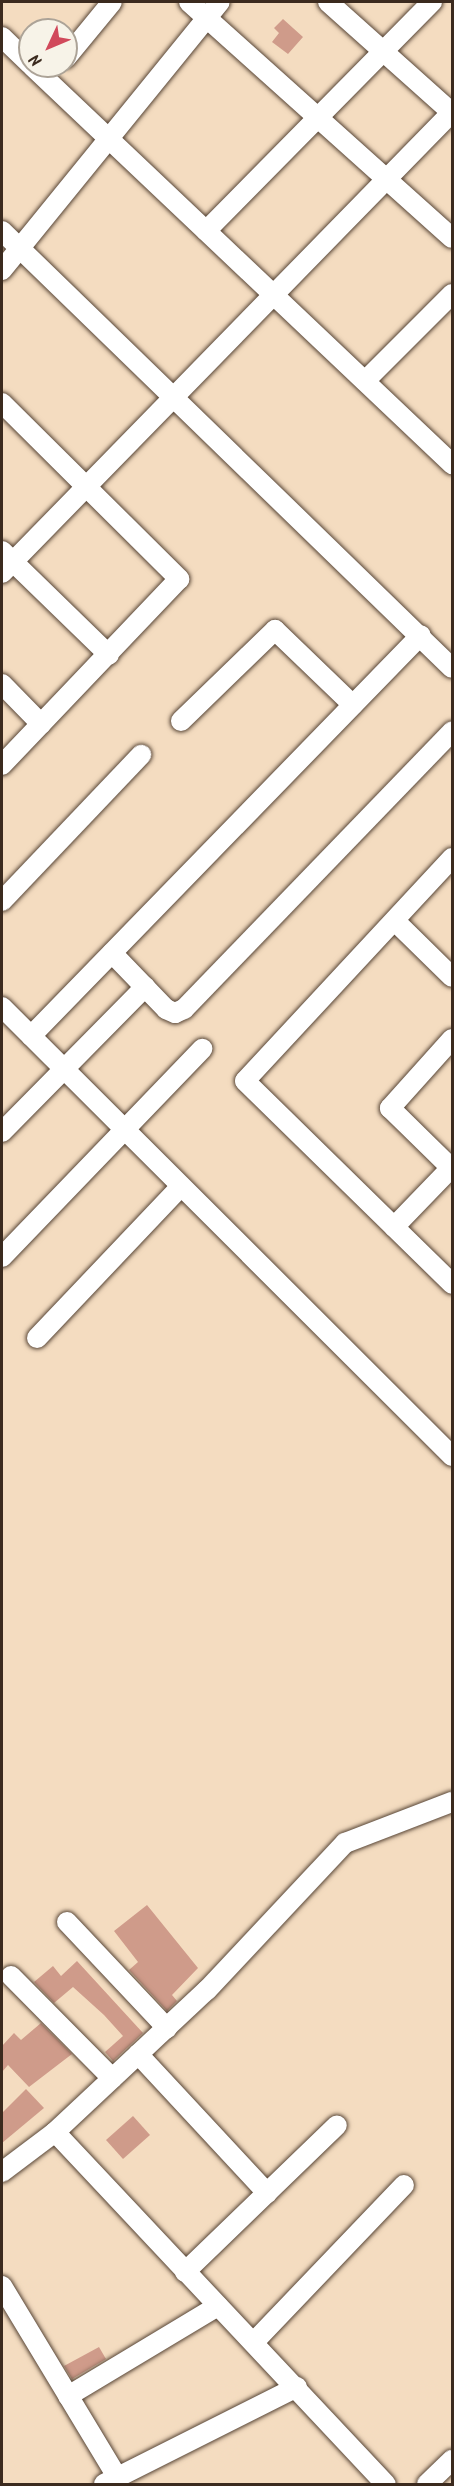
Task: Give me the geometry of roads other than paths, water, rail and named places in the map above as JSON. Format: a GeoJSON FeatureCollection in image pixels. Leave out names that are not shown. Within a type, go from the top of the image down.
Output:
{"type":"FeatureCollection","features":[{"type":"Feature","properties":{"kind":"street"},"geometry":{"type":"LineString","coordinates":[[78,43],[112,2]]}},
{"type":"Feature","properties":{"kind":"street"},"geometry":{"type":"LineString","coordinates":[[189,2],[453,238]]}},
{"type":"Feature","properties":{"kind":"street"},"geometry":{"type":"LineString","coordinates":[[2,270],[220,2]]}},
{"type":"Feature","properties":{"kind":"street"},"geometry":{"type":"LineString","coordinates":[[109,655],[5,562],[88,486],[452,112],[328,2]]}},
{"type":"Feature","properties":{"kind":"street"},"geometry":{"type":"LineString","coordinates":[[206,231],[432,2]]}},
{"type":"Feature","properties":{"kind":"street"},"geometry":{"type":"LineString","coordinates":[[2,37],[18,52]]}},
{"type":"Feature","properties":{"kind":"street"},"geometry":{"type":"LineString","coordinates":[[58,78],[109,138],[453,464]]}},
{"type":"Feature","properties":{"kind":"street"},"geometry":{"type":"LineString","coordinates":[[2,231],[173,400],[422,635],[449,657]]}},
{"type":"Feature","properties":{"kind":"street"},"geometry":{"type":"LineString","coordinates":[[365,381],[453,294]]}},
{"type":"Feature","properties":{"kind":"street"},"geometry":{"type":"LineString","coordinates":[[2,403],[179,573],[174,585],[2,765]]}},
{"type":"Feature","properties":{"kind":"street"},"geometry":{"type":"LineString","coordinates":[[181,721],[275,630],[353,705]]}},
{"type":"Feature","properties":{"kind":"street"},"geometry":{"type":"LineString","coordinates":[[31,1036],[422,635]]}},
{"type":"Feature","properties":{"kind":"street"},"geometry":{"type":"LineString","coordinates":[[2,684],[41,724]]}},
{"type":"Feature","properties":{"kind":"street"},"geometry":{"type":"LineString","coordinates":[[112,953],[166,1009],[175,1014],[184,1010],[453,731]]}},
{"type":"Feature","properties":{"kind":"street"},"geometry":{"type":"LineString","coordinates":[[2,901],[141,755]]}},
{"type":"Feature","properties":{"kind":"street"},"geometry":{"type":"LineString","coordinates":[[453,858],[396,922],[245,1081],[453,1284]]}},
{"type":"Feature","properties":{"kind":"street"},"geometry":{"type":"LineString","coordinates":[[396,922],[453,977]]}},
{"type":"Feature","properties":{"kind":"street"},"geometry":{"type":"LineString","coordinates":[[2,1132],[145,987]]}},
{"type":"Feature","properties":{"kind":"street"},"geometry":{"type":"LineString","coordinates":[[2,1007],[453,1456]]}},
{"type":"Feature","properties":{"kind":"street"},"geometry":{"type":"LineString","coordinates":[[394,1227],[452,1168],[390,1108],[453,1040]]}},
{"type":"Feature","properties":{"kind":"street"},"geometry":{"type":"LineString","coordinates":[[2,1257],[202,1049]]}},
{"type":"Feature","properties":{"kind":"street"},"geometry":{"type":"LineString","coordinates":[[37,1338],[181,1186]]}},
{"type":"Feature","properties":{"kind":"street"},"geometry":{"type":"LineString","coordinates":[[2,2171],[55,2132],[166,2028],[345,1843],[453,1802]]}},
{"type":"Feature","properties":{"kind":"street"},"geometry":{"type":"LineString","coordinates":[[67,1922],[166,2028]]}},
{"type":"Feature","properties":{"kind":"street"},"geometry":{"type":"LineString","coordinates":[[11,1976],[112,2078]]}},
{"type":"Feature","properties":{"kind":"street"},"geometry":{"type":"LineString","coordinates":[[138,2054],[267,2193]]}},
{"type":"Feature","properties":{"kind":"street"},"geometry":{"type":"LineString","coordinates":[[185,2272],[337,2125]]}},
{"type":"Feature","properties":{"kind":"street"},"geometry":{"type":"LineString","coordinates":[[55,2132],[386,2484]]}},
{"type":"Feature","properties":{"kind":"street"},"geometry":{"type":"LineString","coordinates":[[254,2342],[404,2185]]}},
{"type":"Feature","properties":{"kind":"street"},"geometry":{"type":"LineString","coordinates":[[2,2286],[68,2396],[111,2481],[297,2387]]}},
{"type":"Feature","properties":{"kind":"street"},"geometry":{"type":"LineString","coordinates":[[68,2396],[218,2306]]}},
{"type":"Feature","properties":{"kind":"street"},"geometry":{"type":"LineString","coordinates":[[428,2484],[453,2460]]}}]}
